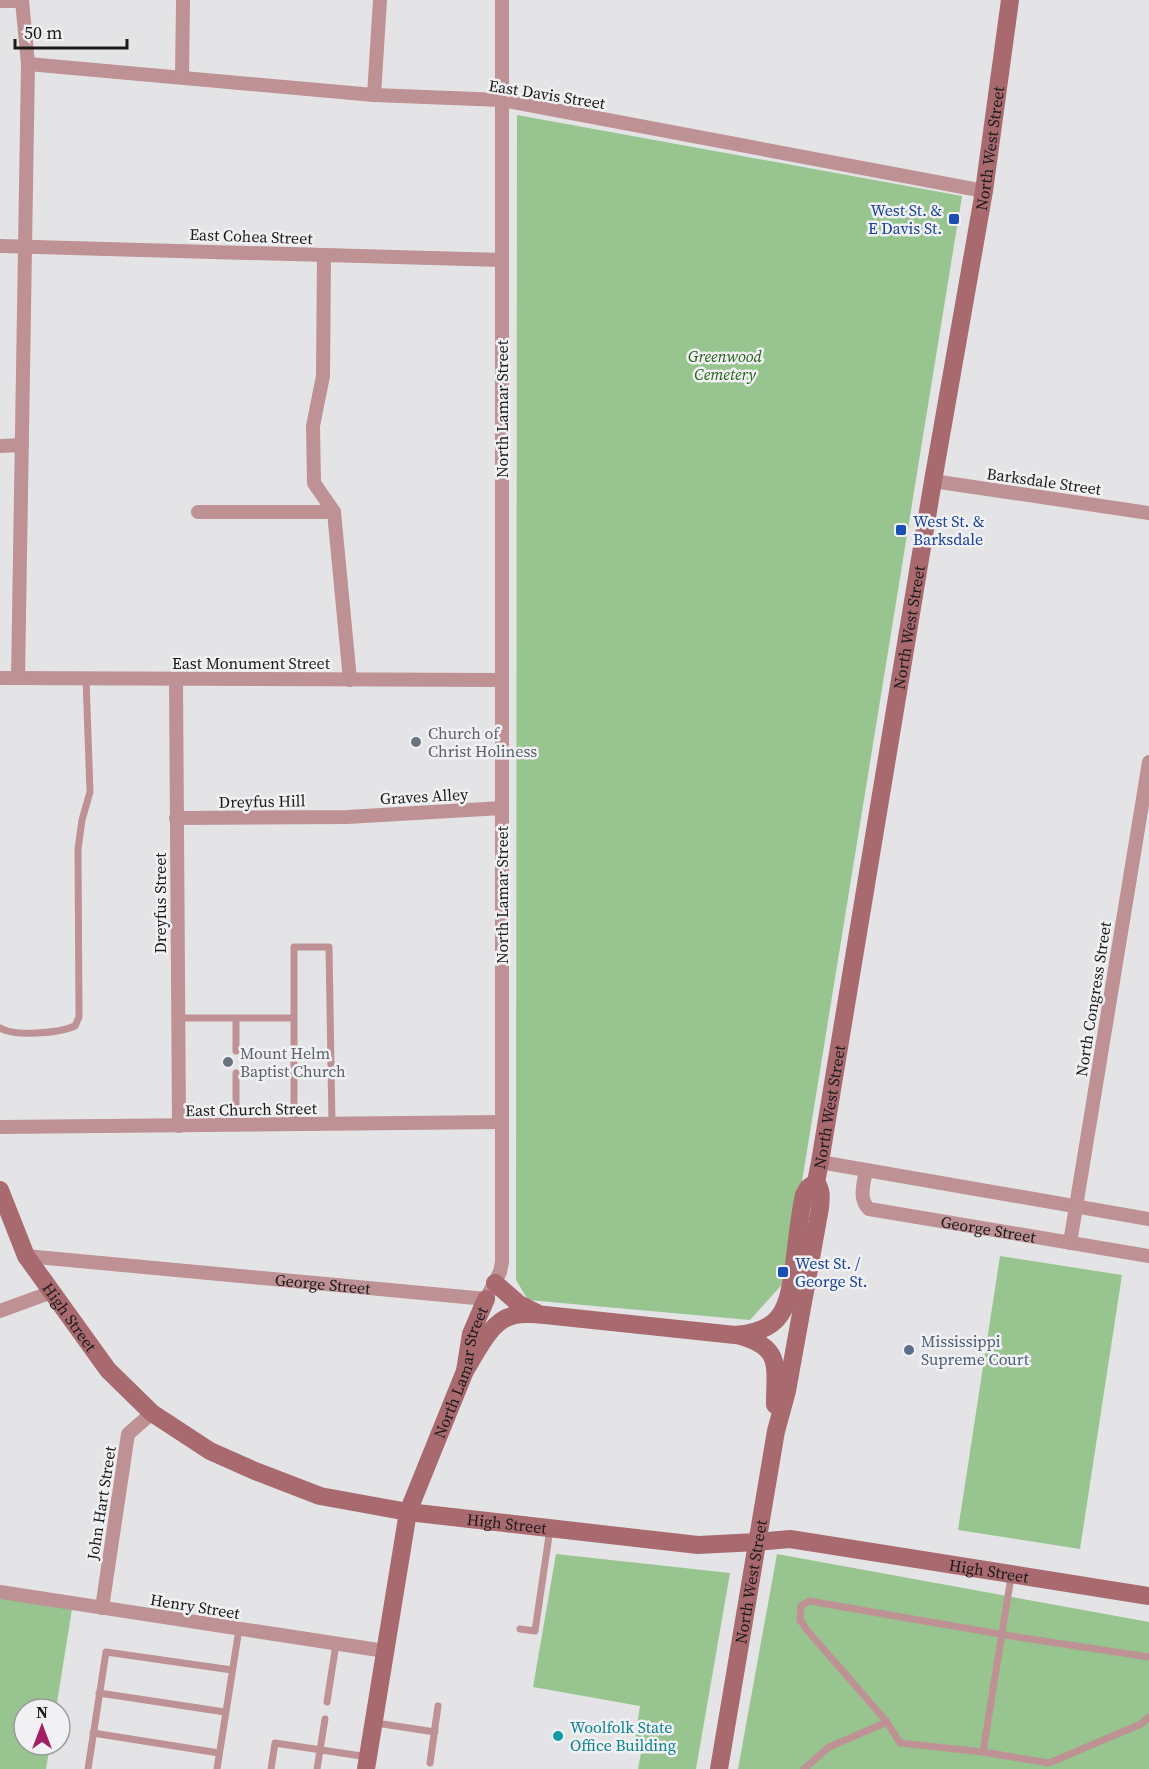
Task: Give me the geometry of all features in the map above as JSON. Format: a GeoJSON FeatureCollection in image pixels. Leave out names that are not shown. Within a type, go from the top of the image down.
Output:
{"type":"FeatureCollection","features":[{"type":"Feature","properties":{"kind":"street"},"geometry":{"type":"LineString","coordinates":[[0,0],[22,0],[28,64],[18,678]]}},
{"type":"Feature","properties":{"kind":"street"},"geometry":{"type":"LineString","coordinates":[[182,77],[183,0]]}},
{"type":"Feature","properties":{"kind":"street"},"geometry":{"type":"LineString","coordinates":[[374,95],[380,0]]}},
{"type":"Feature","properties":{"kind":"street","name":"North Lamar Street"},"geometry":{"type":"LineString","coordinates":[[367,1763],[408,1512],[465,1371],[471,1334],[502,1262],[502,0]]}},
{"type":"Feature","properties":{"kind":"street","name":"North West Street"},"geometry":{"type":"LineString","coordinates":[[719,1769],[776,1431],[787,1391],[820,1208],[822,1195],[816,1182],[984,190],[1010,0]]}},
{"type":"Feature","properties":{"kind":"street","name":"East Davis Street"},"geometry":{"type":"LineString","coordinates":[[28,64],[374,95],[502,100],[984,190]]}},
{"type":"Feature","properties":{"kind":"street","name":"East Cohea Street"},"geometry":{"type":"LineString","coordinates":[[0,246],[502,260]]}},
{"type":"Feature","properties":{"kind":"street"},"geometry":{"type":"LineString","coordinates":[[324,255],[323,375],[313,426],[314,483],[334,512],[350,680]]}},
{"type":"Feature","properties":{"kind":"street"},"geometry":{"type":"LineString","coordinates":[[0,446],[22,445]]}},
{"type":"Feature","properties":{"kind":"street","name":"Barksdale Street"},"geometry":{"type":"LineString","coordinates":[[933,481],[1149,513]]}},
{"type":"Feature","properties":{"kind":"street"},"geometry":{"type":"LineString","coordinates":[[198,512],[334,512]]}},
{"type":"Feature","properties":{"kind":"street","name":"East Monument Street"},"geometry":{"type":"LineString","coordinates":[[0,678],[502,680]]}},
{"type":"Feature","properties":{"kind":"street","name":"Dreyfus Street"},"geometry":{"type":"LineString","coordinates":[[176,680],[179,1126]]}},
{"type":"Feature","properties":{"kind":"street","name":"North Congress Street"},"geometry":{"type":"LineString","coordinates":[[1070,1243],[1149,762]]}},
{"type":"Feature","properties":{"kind":"street","name":"Graves Alley"},"geometry":{"type":"LineString","coordinates":[[347,817],[502,808]]}},
{"type":"Feature","properties":{"kind":"street","name":"Dreyfus Hill"},"geometry":{"type":"LineString","coordinates":[[176,818],[347,817]]}},
{"type":"Feature","properties":{"kind":"street","name":"East Church Street"},"geometry":{"type":"LineString","coordinates":[[0,1127],[502,1122]]}},
{"type":"Feature","properties":{"kind":"street"},"geometry":{"type":"LineString","coordinates":[[820,1162],[1149,1219]]}},
{"type":"Feature","properties":{"kind":"street","name":"George Street"},"geometry":{"type":"LineString","coordinates":[[866,1170],[862,1196],[863,1204],[869,1209],[1149,1256]]}},
{"type":"Feature","properties":{"kind":"street","name":"North West Street"},"geometry":{"type":"LineString","coordinates":[[735,1335],[747,1334],[767,1327],[783,1312],[789,1294],[804,1195],[808,1188],[816,1182]]}},
{"type":"Feature","properties":{"kind":"street","name":"High Street"},"geometry":{"type":"LineString","coordinates":[[0,1190],[26,1256],[108,1370],[152,1413],[210,1451],[320,1496],[408,1512],[698,1545],[790,1539],[1149,1596]]}},
{"type":"Feature","properties":{"kind":"street","name":"George Street"},"geometry":{"type":"LineString","coordinates":[[26,1256],[161,1268],[490,1291]]}},
{"type":"Feature","properties":{"kind":"street"},"geometry":{"type":"LineString","coordinates":[[490,1291],[544,1315]]}},
{"type":"Feature","properties":{"kind":"street"},"geometry":{"type":"LineString","coordinates":[[0,1311],[52,1292]]}},
{"type":"Feature","properties":{"kind":"street"},"geometry":{"type":"LineString","coordinates":[[465,1371],[489,1334],[503,1319],[515,1315],[544,1315],[735,1335],[759,1343],[772,1355],[777,1375],[776,1431]]}},
{"type":"Feature","properties":{"kind":"street","name":"John Hart Street"},"geometry":{"type":"LineString","coordinates":[[102,1608],[128,1434],[152,1413]]}},
{"type":"Feature","properties":{"kind":"street","name":"Henry Street"},"geometry":{"type":"LineString","coordinates":[[0,1592],[385,1651]]}},
{"type":"Feature","properties":{"kind":"lane"},"geometry":{"type":"LineString","coordinates":[[0,1028],[5,1032],[18,1033],[66,1030],[75,1026],[79,1017],[78,849],[82,820],[90,792],[86,679]]}},
{"type":"Feature","properties":{"kind":"lane"},"geometry":{"type":"LineString","coordinates":[[294,1125],[294,947],[329,947],[332,1124]]}},
{"type":"Feature","properties":{"kind":"lane"},"geometry":{"type":"LineString","coordinates":[[177,1018],[294,1018]]}},
{"type":"Feature","properties":{"kind":"lane"},"geometry":{"type":"LineString","coordinates":[[236,1018],[236,1051]]}},
{"type":"Feature","properties":{"kind":"lane"},"geometry":{"type":"LineString","coordinates":[[236,1073],[236,1125]]}},
{"type":"Feature","properties":{"kind":"lane"},"geometry":{"type":"LineString","coordinates":[[520,1629],[535,1631],[550,1528]]}},
{"type":"Feature","properties":{"kind":"lane"},"geometry":{"type":"LineString","coordinates":[[983,1752],[1011,1574]]}},
{"type":"Feature","properties":{"kind":"lane"},"geometry":{"type":"LineString","coordinates":[[1149,1657],[1002,1635],[809,1601],[801,1606],[800,1620],[807,1630],[887,1722],[900,1743],[983,1752],[1049,1763],[1141,1724],[1149,1717]]}},
{"type":"Feature","properties":{"kind":"lane"},"geometry":{"type":"LineString","coordinates":[[217,1769],[238,1629]]}},
{"type":"Feature","properties":{"kind":"lane"},"geometry":{"type":"LineString","coordinates":[[327,1702],[336,1644]]}},
{"type":"Feature","properties":{"kind":"lane"},"geometry":{"type":"LineString","coordinates":[[88,1769],[106,1652],[232,1670]]}},
{"type":"Feature","properties":{"kind":"lane"},"geometry":{"type":"LineString","coordinates":[[99,1693],[225,1712]]}},
{"type":"Feature","properties":{"kind":"lane"},"geometry":{"type":"LineString","coordinates":[[430,1763],[438,1706]]}},
{"type":"Feature","properties":{"kind":"lane"},"geometry":{"type":"LineString","coordinates":[[316,1769],[325,1719]]}},
{"type":"Feature","properties":{"kind":"lane"},"geometry":{"type":"LineString","coordinates":[[804,1769],[829,1747],[887,1722]]}},
{"type":"Feature","properties":{"kind":"lane"},"geometry":{"type":"LineString","coordinates":[[373,1723],[435,1732]]}},
{"type":"Feature","properties":{"kind":"lane"},"geometry":{"type":"LineString","coordinates":[[93,1733],[219,1753]]}},
{"type":"Feature","properties":{"kind":"lane"},"geometry":{"type":"LineString","coordinates":[[271,1769],[275,1743],[320,1750],[367,1763]]}},
{"type":"Feature","properties":{"kind":"green space","name":"Greenwood Cemetery"},"geometry":{"type":"Polygon","coordinates":[[[517,115],[962,196],[786,1280],[750,1320],[528,1300],[516,1280],[517,115]]]}},
{"type":"Feature","properties":{"kind":"green space"},"geometry":{"type":"Polygon","coordinates":[[[1000,1256],[1122,1275],[1080,1549],[958,1530],[1000,1256]]]}},
{"type":"Feature","properties":{"kind":"green space"},"geometry":{"type":"Polygon","coordinates":[[[556,1554],[730,1573],[696,1769],[638,1769],[642,1747],[634,1745],[640,1706],[533,1687],[556,1554]]]}},
{"type":"Feature","properties":{"kind":"green space"},"geometry":{"type":"Polygon","coordinates":[[[777,1554],[1149,1622],[1149,1769],[738,1769],[777,1554]]]}},
{"type":"Feature","properties":{"kind":"green space"},"geometry":{"type":"Polygon","coordinates":[[[0,1598],[72,1609],[58,1697],[12,1697],[12,1757],[48,1757],[46,1769],[0,1769],[0,1598]]]}},
{"type":"Feature","properties":{"kind":"place","name":"West St. & E Davis St."},"geometry":{"type":"Point","coordinates":[954,219]}},
{"type":"Feature","properties":{"kind":"place","name":"West St. & Barksdale"},"geometry":{"type":"Point","coordinates":[901,530]}},
{"type":"Feature","properties":{"kind":"place","name":"Church of Christ Holiness"},"geometry":{"type":"Point","coordinates":[416,742]}},
{"type":"Feature","properties":{"kind":"place","name":"Mount Helm Baptist Church"},"geometry":{"type":"Point","coordinates":[228,1062]}},
{"type":"Feature","properties":{"kind":"place","name":"West St. / George St."},"geometry":{"type":"Point","coordinates":[783,1272]}},
{"type":"Feature","properties":{"kind":"place","name":"Mississippi Supreme Court"},"geometry":{"type":"Point","coordinates":[909,1350]}},
{"type":"Feature","properties":{"kind":"place","name":"Woolfolk State Office Building"},"geometry":{"type":"Point","coordinates":[558,1736]}}]}
